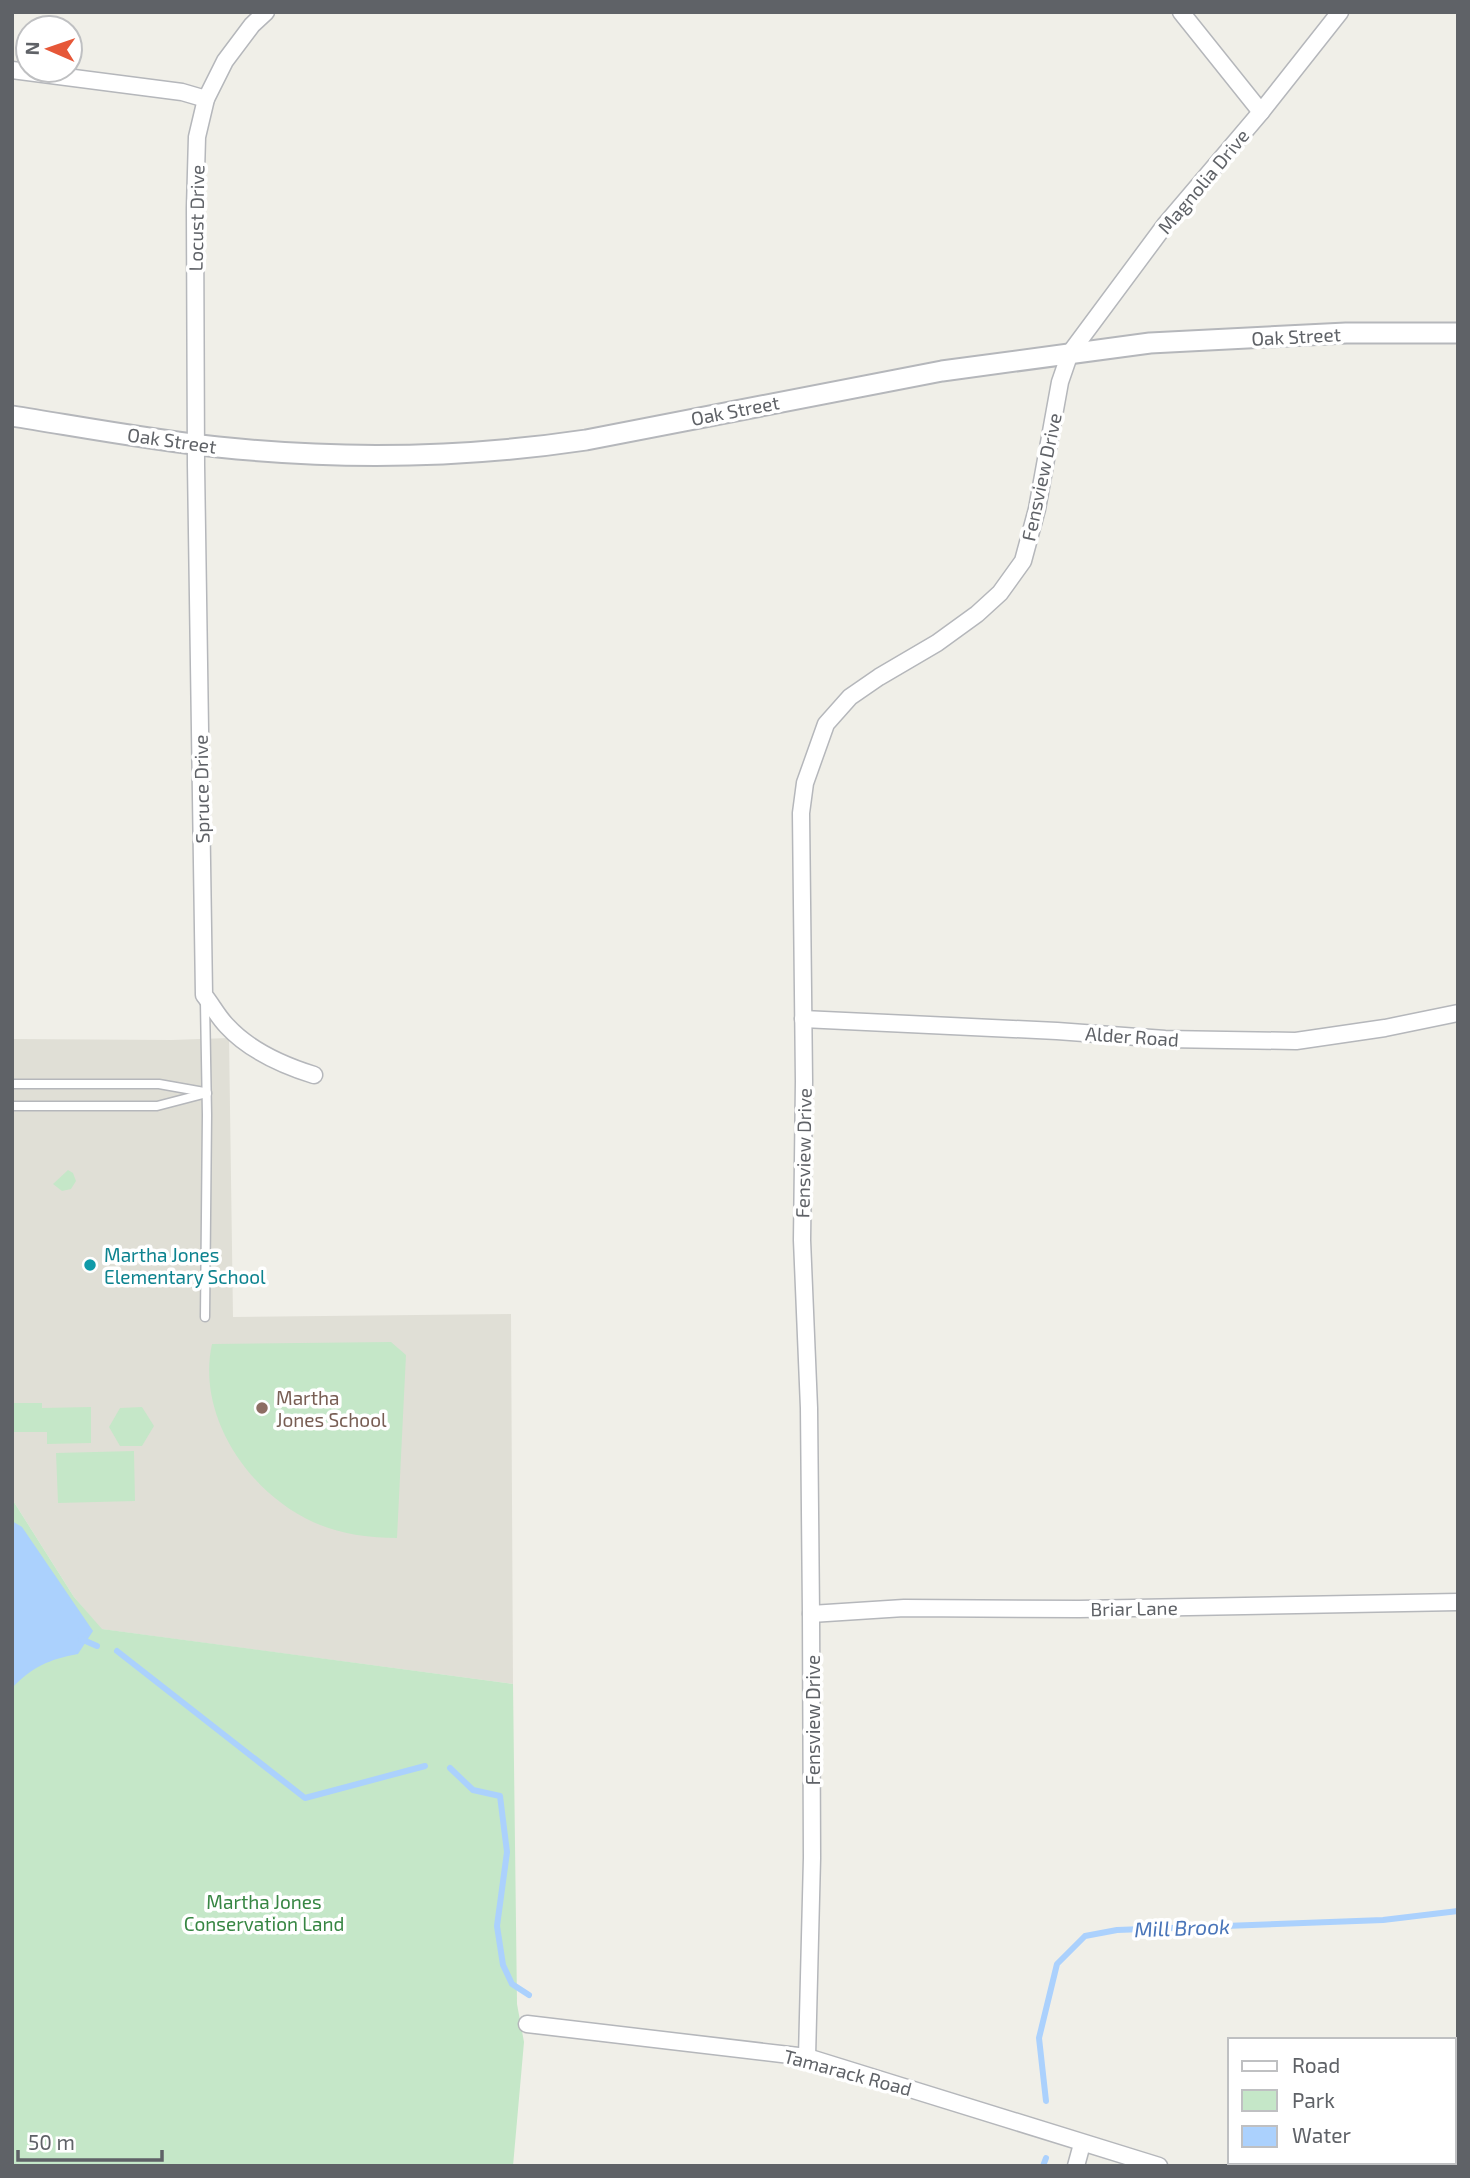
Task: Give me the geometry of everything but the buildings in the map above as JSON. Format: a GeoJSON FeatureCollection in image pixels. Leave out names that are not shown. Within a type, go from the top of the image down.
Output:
{"type":"FeatureCollection","features":[{"type":"Feature","properties":{"kind":"street","name":"Locust Drive"},"geometry":{"type":"LineString","coordinates":[[197,444],[197,137],[206,99],[225,61],[252,25],[266,12]]}},
{"type":"Feature","properties":{"kind":"street"},"geometry":{"type":"LineString","coordinates":[[1181,12],[1261,112]]}},
{"type":"Feature","properties":{"kind":"street","name":"Magnolia Drive"},"geometry":{"type":"LineString","coordinates":[[1070,353],[1165,225],[1261,112],[1340,12]]}},
{"type":"Feature","properties":{"kind":"street"},"geometry":{"type":"LineString","coordinates":[[12,70],[182,92],[206,99]]}},
{"type":"Feature","properties":{"kind":"street","name":"Oak Street"},"geometry":{"type":"LineString","coordinates":[[12,416],[197,444],[307,454],[415,455],[548,445],[616,435],[942,371],[1150,343],[1346,333],[1458,334]]}},
{"type":"Feature","properties":{"kind":"street","name":"Fensview Drive"},"geometry":{"type":"LineString","coordinates":[[807,2057],[812,1858],[809,1408],[802,1240],[801,813],[805,783],[826,724],[849,697],[937,643],[976,614],[1000,593],[1023,561],[1038,509],[1060,382],[1070,353]]}},
{"type":"Feature","properties":{"kind":"street","name":"Spruce Drive"},"geometry":{"type":"LineString","coordinates":[[197,444],[204,995]]}},
{"type":"Feature","properties":{"kind":"street"},"geometry":{"type":"LineString","coordinates":[[204,995],[227,1027],[260,1052],[289,1067],[314,1075]]}},
{"type":"Feature","properties":{"kind":"street","name":"Alder Road"},"geometry":{"type":"LineString","coordinates":[[803,1019],[1165,1039],[1296,1041],[1385,1028],[1458,1013]]}},
{"type":"Feature","properties":{"kind":"street","name":"Briar Lane"},"geometry":{"type":"LineString","coordinates":[[811,1614],[904,1608],[1079,1609],[1458,1602]]}},
{"type":"Feature","properties":{"kind":"street","name":"Tamarack Road"},"geometry":{"type":"LineString","coordinates":[[527,2024],[807,2057],[1159,2166]]}},
{"type":"Feature","properties":{"kind":"street"},"geometry":{"type":"LineString","coordinates":[[1076,2166],[1082,2144]]}},
{"type":"Feature","properties":{"kind":"lane"},"geometry":{"type":"LineString","coordinates":[[204,995],[207,1093],[205,1317]]}},
{"type":"Feature","properties":{"kind":"lane"},"geometry":{"type":"LineString","coordinates":[[12,1084],[159,1084],[207,1093]]}},
{"type":"Feature","properties":{"kind":"lane"},"geometry":{"type":"LineString","coordinates":[[12,1106],[157,1106],[207,1093]]}},
{"type":"Feature","properties":{"kind":"shaded area","name":"Martha Jones School"},"geometry":{"type":"Polygon","coordinates":[[[229,1038],[233,1317],[511,1314],[513,1684],[101,1629],[74,1597],[12,1499],[12,1039],[229,1038]]]}},
{"type":"Feature","properties":{"kind":"green space"},"geometry":{"type":"Polygon","coordinates":[[[68,1170],[73,1173],[76,1181],[71,1189],[62,1191],[53,1184],[68,1170]]]}},
{"type":"Feature","properties":{"kind":"green space"},"geometry":{"type":"Polygon","coordinates":[[[391,1342],[406,1355],[397,1538],[333,1530],[290,1509],[268,1492],[232,1449],[212,1398],[209,1371],[212,1344],[391,1342]]]}},
{"type":"Feature","properties":{"kind":"green space"},"geometry":{"type":"Polygon","coordinates":[[[12,1403],[42,1403],[42,1408],[91,1407],[91,1443],[47,1444],[47,1432],[12,1432],[12,1403]]]}},
{"type":"Feature","properties":{"kind":"green space"},"geometry":{"type":"Polygon","coordinates":[[[142,1407],[154,1426],[142,1446],[120,1446],[109,1427],[120,1408],[142,1407]]]}},
{"type":"Feature","properties":{"kind":"green space"},"geometry":{"type":"Polygon","coordinates":[[[134,1451],[135,1501],[58,1503],[56,1453],[134,1451]]]}},
{"type":"Feature","properties":{"kind":"green space","name":"Martha Jones Conservation Land"},"geometry":{"type":"Polygon","coordinates":[[[12,1499],[74,1597],[102,1629],[513,1684],[517,2004],[524,2042],[513,2166],[12,2166],[12,1499]]]}},
{"type":"Feature","properties":{"kind":"water"},"geometry":{"type":"Polygon","coordinates":[[[12,1521],[22,1527],[93,1631],[78,1654],[42,1665],[12,1688],[12,1521]]]}},
{"type":"Feature","properties":{"kind":"waterway"},"geometry":{"type":"LineString","coordinates":[[81,1639],[97,1646]]}},
{"type":"Feature","properties":{"kind":"waterway"},"geometry":{"type":"LineString","coordinates":[[117,1651],[305,1798],[425,1766]]}},
{"type":"Feature","properties":{"kind":"waterway"},"geometry":{"type":"LineString","coordinates":[[450,1768],[473,1790],[500,1796],[507,1852],[497,1926],[503,1965],[512,1984],[529,1995]]}},
{"type":"Feature","properties":{"kind":"waterway","name":"Mill Brook"},"geometry":{"type":"LineString","coordinates":[[1046,2101],[1039,2038],[1057,1964],[1085,1936],[1117,1930],[1383,1920],[1458,1911]]}},
{"type":"Feature","properties":{"kind":"waterway","name":"Mill Brook"},"geometry":{"type":"LineString","coordinates":[[1043,2166],[1046,2158]]}},
{"type":"Feature","properties":{"kind":"place","name":"Martha Jones Elementary School"},"geometry":{"type":"Point","coordinates":[90,1265]}},
{"type":"Feature","properties":{"kind":"place","name":"Martha Jones School"},"geometry":{"type":"Point","coordinates":[262,1408]}}]}
